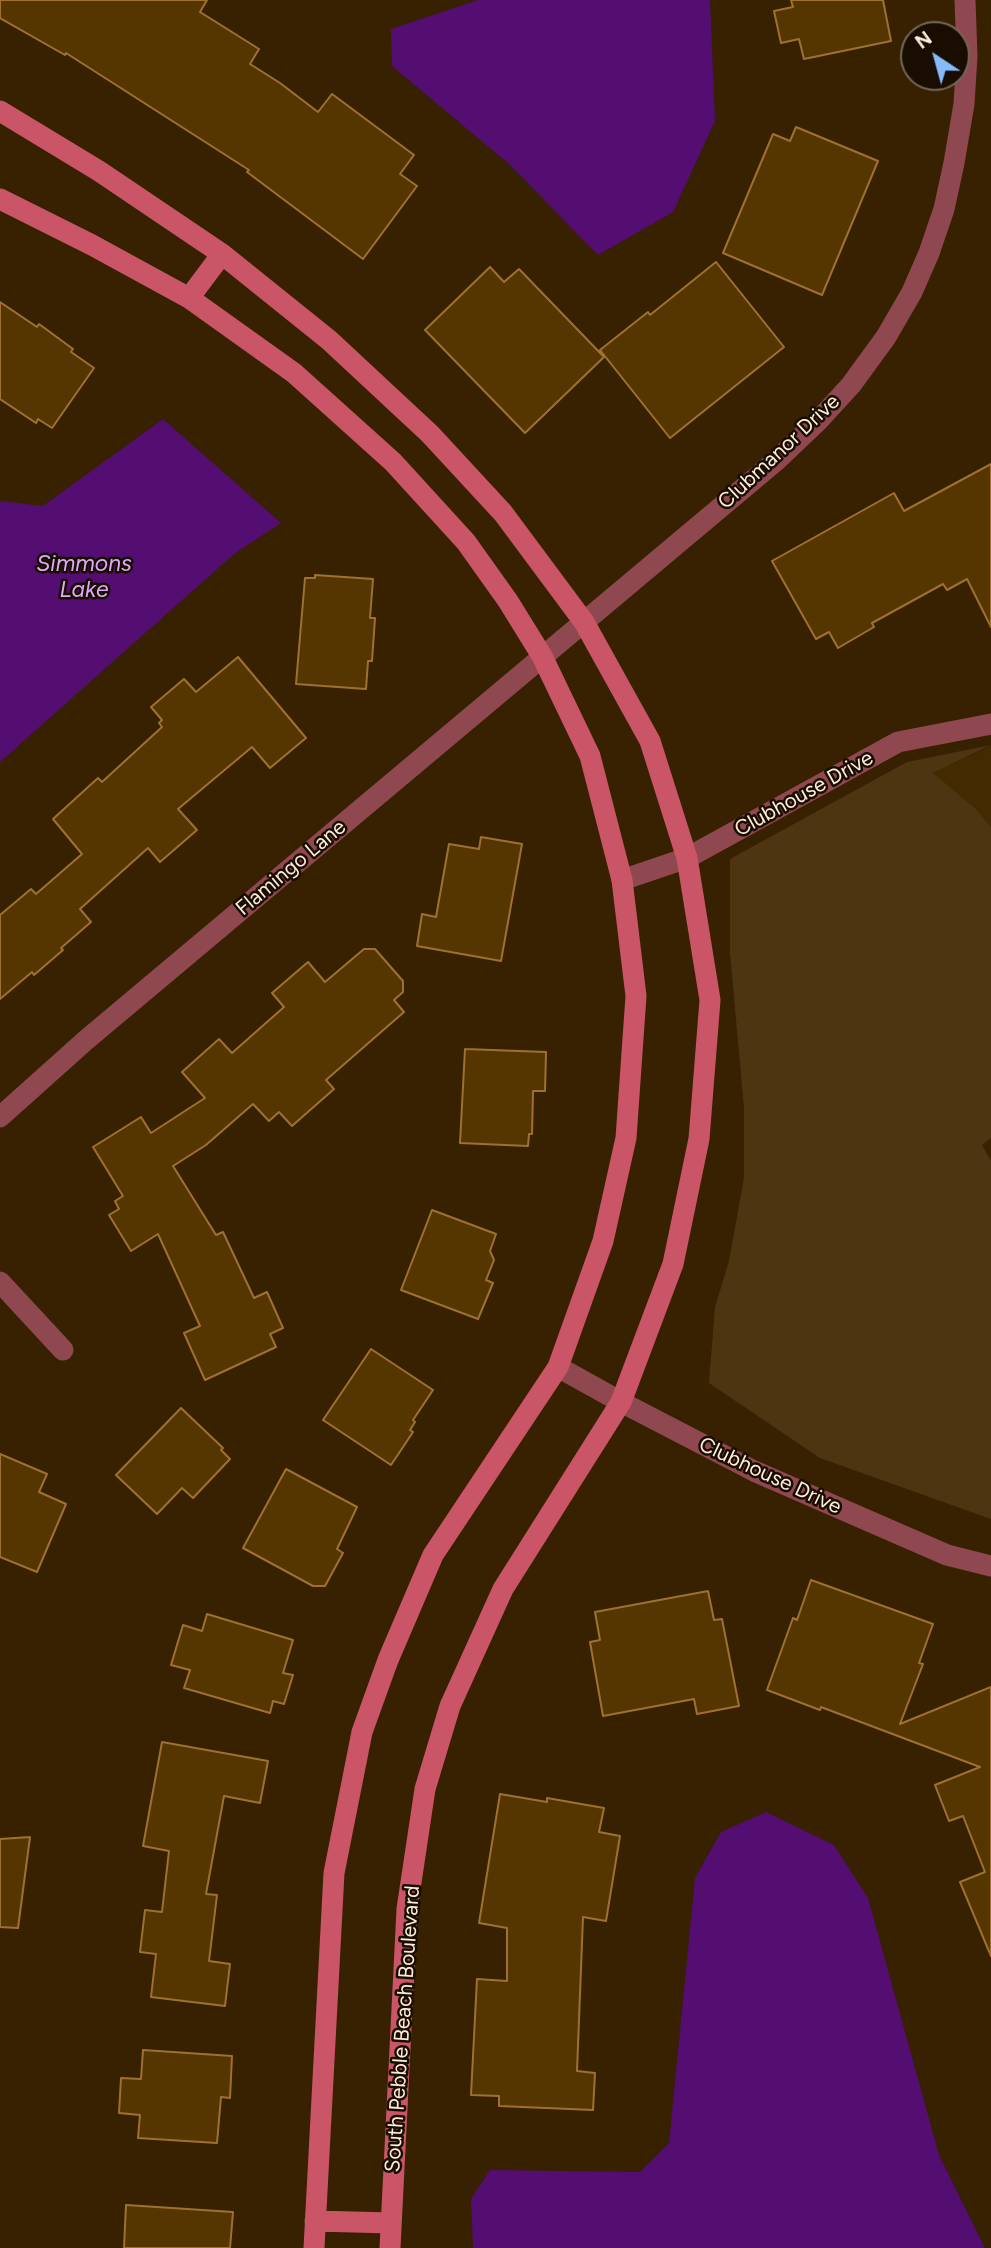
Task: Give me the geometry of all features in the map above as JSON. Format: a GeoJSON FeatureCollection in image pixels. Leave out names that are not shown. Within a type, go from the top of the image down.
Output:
{"type":"FeatureCollection","features":[{"type":"Feature","properties":{"kind":"street","name":"Clubmanor Drive"},"geometry":{"type":"LineString","coordinates":[[584,622],[777,460],[851,385],[886,337],[912,292],[929,253],[949,186],[964,104],[967,56],[965,0]]}},
{"type":"Feature","properties":{"kind":"street","name":"South Pebble Beach Boulevard"},"geometry":{"type":"LineString","coordinates":[[0,111],[99,171],[222,254],[329,340],[430,434],[503,513],[584,622],[650,741],[687,858],[710,1000],[699,1139],[673,1264],[621,1402],[503,1589],[450,1706],[425,1788],[407,1909],[390,2248]]}},
{"type":"Feature","properties":{"kind":"street"},"geometry":{"type":"LineString","coordinates":[[0,200],[92,245],[189,298],[294,373],[393,462],[466,542],[508,601],[541,656],[590,756],[622,880],[636,996],[626,1138],[603,1241],[558,1367],[433,1555],[387,1660],[362,1732],[334,1873],[314,2248]]}},
{"type":"Feature","properties":{"kind":"street"},"geometry":{"type":"LineString","coordinates":[[189,298],[222,254]]}},
{"type":"Feature","properties":{"kind":"street","name":"Flamingo Lane"},"geometry":{"type":"LineString","coordinates":[[0,1117],[86,1040],[584,622]]}},
{"type":"Feature","properties":{"kind":"street","name":"Clubhouse Drive"},"geometry":{"type":"LineString","coordinates":[[622,880],[687,858],[898,742],[991,724]]}},
{"type":"Feature","properties":{"kind":"street"},"geometry":{"type":"LineString","coordinates":[[0,1282],[63,1350]]}},
{"type":"Feature","properties":{"kind":"street","name":"Clubhouse Drive"},"geometry":{"type":"LineString","coordinates":[[558,1367],[754,1471],[947,1555],[991,1566]]}},
{"type":"Feature","properties":{"kind":"street"},"geometry":{"type":"LineString","coordinates":[[316,2221],[391,2223]]}},
{"type":"Feature","properties":{"kind":"shaded area"},"geometry":{"type":"Polygon","coordinates":[[[991,745],[933,773],[976,809],[991,827],[991,1138],[982,1145],[991,1161],[991,1519],[820,1458],[709,1383],[715,1307],[729,1261],[744,1178],[744,1108],[730,953],[730,859],[907,762],[991,745]]]}},
{"type":"Feature","properties":{"kind":"shaded area"},"geometry":{"type":"Polygon","coordinates":[[[991,746],[991,827],[976,809],[932,773],[991,746]]]}},
{"type":"Feature","properties":{"kind":"water"},"geometry":{"type":"Polygon","coordinates":[[[478,0],[710,0],[715,121],[673,212],[598,255],[509,164],[392,66],[391,29],[478,0]]]}},
{"type":"Feature","properties":{"kind":"water","name":"Simmons Lake"},"geometry":{"type":"Polygon","coordinates":[[[163,419],[281,523],[234,554],[0,762],[0,501],[43,506],[163,419]]]}},
{"type":"Feature","properties":{"kind":"water"},"geometry":{"type":"Polygon","coordinates":[[[766,1812],[834,1845],[868,1898],[939,2155],[985,2248],[473,2248],[471,2199],[490,2170],[640,2172],[669,2143],[695,1878],[721,1832],[766,1812]]]}},
{"type":"Feature","properties":{"kind":"building"},"geometry":{"type":"Polygon","coordinates":[[[0,0],[207,0],[200,12],[259,49],[250,64],[318,112],[332,94],[414,155],[400,174],[417,186],[363,259],[247,172],[249,170],[66,53],[65,55],[0,18],[0,0]]]}},
{"type":"Feature","properties":{"kind":"building"},"geometry":{"type":"Polygon","coordinates":[[[791,0],[883,0],[891,41],[804,59],[799,39],[781,43],[774,11],[793,7],[791,0]]]}},
{"type":"Feature","properties":{"kind":"building"},"geometry":{"type":"Polygon","coordinates":[[[796,127],[878,161],[822,295],[723,253],[773,134],[790,141],[796,127]]]}},
{"type":"Feature","properties":{"kind":"building"},"geometry":{"type":"Polygon","coordinates":[[[716,262],[784,347],[670,438],[600,350],[648,312],[650,315],[716,262]]]}},
{"type":"Feature","properties":{"kind":"building"},"geometry":{"type":"Polygon","coordinates":[[[490,267],[504,282],[519,269],[604,357],[525,433],[425,330],[490,267]]]}},
{"type":"Feature","properties":{"kind":"building"},"geometry":{"type":"Polygon","coordinates":[[[0,302],[37,327],[39,324],[94,368],[52,428],[38,419],[36,423],[0,399],[0,302]]]}},
{"type":"Feature","properties":{"kind":"building"},"geometry":{"type":"Polygon","coordinates":[[[991,464],[991,627],[967,579],[947,590],[943,584],[872,623],[874,627],[838,648],[829,632],[816,639],[772,561],[894,493],[904,511],[991,464]]]}},
{"type":"Feature","properties":{"kind":"building"},"geometry":{"type":"Polygon","coordinates":[[[315,575],[373,579],[370,618],[375,618],[372,661],[368,661],[366,689],[296,684],[305,578],[315,578],[315,575]]]}},
{"type":"Feature","properties":{"kind":"building"},"geometry":{"type":"Polygon","coordinates":[[[238,657],[306,738],[270,768],[252,747],[178,809],[197,830],[160,862],[148,848],[80,909],[91,922],[34,975],[32,972],[0,999],[0,915],[31,889],[36,894],[82,854],[53,819],[98,778],[102,782],[162,727],[159,723],[162,720],[151,707],[184,679],[196,692],[238,657]]]}},
{"type":"Feature","properties":{"kind":"building"},"geometry":{"type":"Polygon","coordinates":[[[481,837],[522,844],[501,961],[417,946],[422,914],[436,917],[449,844],[479,849],[481,837]]]}},
{"type":"Feature","properties":{"kind":"building"},"geometry":{"type":"Polygon","coordinates":[[[364,949],[375,949],[403,981],[403,992],[394,1000],[404,1012],[326,1080],[334,1089],[292,1126],[279,1112],[269,1121],[253,1104],[206,1145],[173,1166],[216,1235],[223,1232],[254,1298],[267,1292],[283,1328],[270,1334],[276,1347],[205,1380],[184,1333],[200,1326],[158,1234],[131,1251],[109,1215],[119,1209],[115,1201],[123,1196],[93,1147],[141,1117],[151,1133],[205,1098],[182,1072],[219,1039],[232,1053],[284,1007],[272,993],[308,962],[325,982],[364,949]]]}},
{"type":"Feature","properties":{"kind":"building"},"geometry":{"type":"Polygon","coordinates":[[[465,1049],[546,1052],[545,1091],[533,1091],[532,1134],[529,1134],[528,1146],[460,1143],[465,1049]]]}},
{"type":"Feature","properties":{"kind":"building"},"geometry":{"type":"Polygon","coordinates":[[[432,1210],[496,1234],[490,1251],[494,1260],[486,1280],[493,1283],[478,1319],[401,1290],[432,1210]]]}},
{"type":"Feature","properties":{"kind":"building"},"geometry":{"type":"Polygon","coordinates":[[[371,1349],[433,1390],[413,1420],[415,1422],[410,1430],[413,1432],[391,1465],[323,1420],[371,1349]]]}},
{"type":"Feature","properties":{"kind":"building"},"geometry":{"type":"Polygon","coordinates":[[[181,1408],[223,1448],[221,1450],[230,1459],[193,1498],[182,1488],[157,1514],[116,1475],[181,1408]]]}},
{"type":"Feature","properties":{"kind":"building"},"geometry":{"type":"Polygon","coordinates":[[[0,1454],[47,1474],[39,1492],[66,1504],[37,1572],[0,1557],[0,1454]]]}},
{"type":"Feature","properties":{"kind":"building"},"geometry":{"type":"Polygon","coordinates":[[[286,1469],[357,1507],[337,1549],[343,1553],[325,1586],[313,1586],[243,1548],[286,1469]]]}},
{"type":"Feature","properties":{"kind":"building"},"geometry":{"type":"Polygon","coordinates":[[[811,1580],[933,1624],[919,1663],[923,1664],[900,1724],[991,1687],[991,1956],[960,1882],[985,1872],[963,1816],[949,1821],[935,1785],[980,1767],[821,1707],[820,1710],[767,1690],[793,1618],[797,1620],[811,1580]]]}},
{"type":"Feature","properties":{"kind":"building"},"geometry":{"type":"Polygon","coordinates":[[[708,1591],[714,1620],[722,1619],[739,1706],[697,1714],[694,1699],[603,1716],[590,1642],[600,1640],[595,1612],[708,1591]]]}},
{"type":"Feature","properties":{"kind":"building"},"geometry":{"type":"Polygon","coordinates":[[[207,1614],[293,1640],[283,1673],[293,1675],[284,1704],[273,1701],[270,1713],[184,1688],[190,1670],[171,1665],[183,1625],[202,1631],[207,1614]]]}},
{"type":"Feature","properties":{"kind":"building"},"geometry":{"type":"Polygon","coordinates":[[[162,1742],[268,1761],[260,1803],[224,1796],[206,1894],[217,1895],[209,1961],[230,1964],[225,2006],[151,1997],[156,1954],[140,1952],[145,1910],[162,1912],[169,1851],[143,1846],[162,1742]]]}},
{"type":"Feature","properties":{"kind":"building"},"geometry":{"type":"Polygon","coordinates":[[[500,1794],[547,1802],[547,1798],[604,1808],[599,1832],[620,1836],[606,1921],[583,1917],[577,2071],[595,2073],[593,2110],[499,2106],[499,2096],[471,2095],[477,1979],[507,1981],[507,1928],[479,1923],[500,1794]]]}},
{"type":"Feature","properties":{"kind":"building"},"geometry":{"type":"Polygon","coordinates":[[[30,1837],[18,1928],[0,1927],[0,1839],[30,1837]]]}},
{"type":"Feature","properties":{"kind":"building"},"geometry":{"type":"Polygon","coordinates":[[[143,2050],[232,2056],[230,2098],[221,2097],[217,2143],[138,2138],[140,2115],[119,2113],[121,2078],[141,2079],[143,2050]]]}},
{"type":"Feature","properties":{"kind":"building"},"geometry":{"type":"Polygon","coordinates":[[[126,2205],[233,2212],[230,2248],[124,2248],[126,2205]]]}}]}
